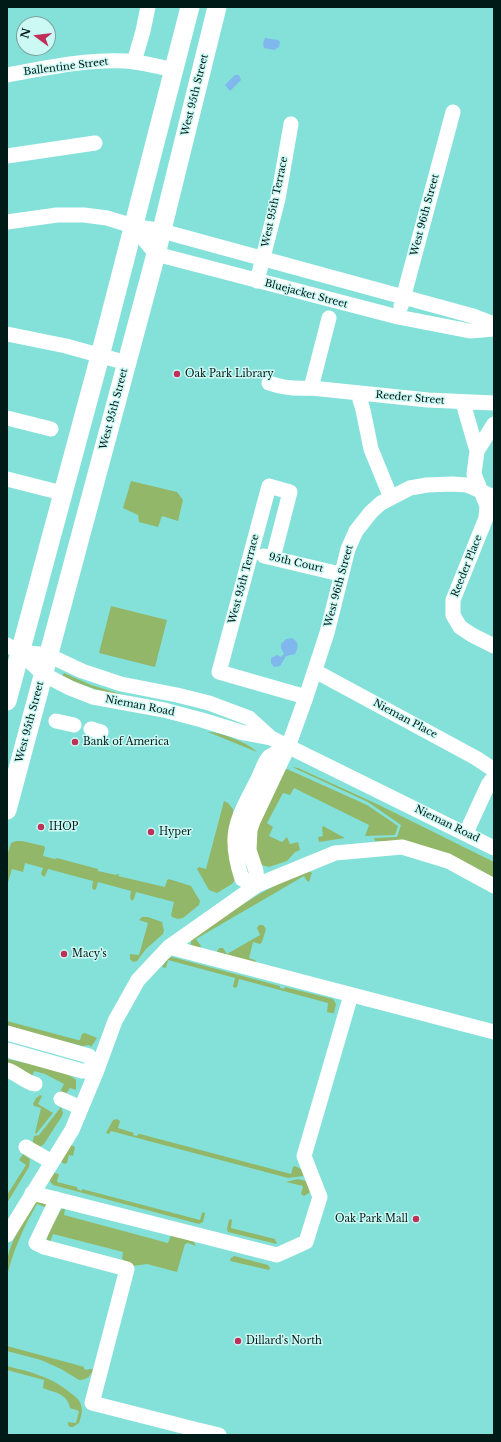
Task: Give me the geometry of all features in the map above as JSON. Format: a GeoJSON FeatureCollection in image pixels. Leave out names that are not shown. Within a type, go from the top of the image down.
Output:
{"type":"FeatureCollection","features":[{"type":"Feature","properties":{"kind":"main road"},"geometry":{"type":"LineString","coordinates":[[7,701],[14,648],[62,493],[100,356],[190,7]]}},
{"type":"Feature","properties":{"kind":"main road","name":"West 95th Street"},"geometry":{"type":"LineString","coordinates":[[7,810],[156,254],[218,7]]}},
{"type":"Feature","properties":{"kind":"street"},"geometry":{"type":"LineString","coordinates":[[134,62],[148,7]]}},
{"type":"Feature","properties":{"kind":"street","name":"Ballentine Street"},"geometry":{"type":"LineString","coordinates":[[7,75],[102,61],[134,62],[173,70]]}},
{"type":"Feature","properties":{"kind":"street","name":"West 96th Street"},"geometry":{"type":"LineString","coordinates":[[398,318],[453,112]]}},
{"type":"Feature","properties":{"kind":"street","name":"West 95th Terrace"},"geometry":{"type":"LineString","coordinates":[[257,281],[278,199],[291,124]]}},
{"type":"Feature","properties":{"kind":"street"},"geometry":{"type":"LineString","coordinates":[[7,156],[95,143]]}},
{"type":"Feature","properties":{"kind":"street"},"geometry":{"type":"LineString","coordinates":[[7,222],[57,215],[84,215],[107,218],[133,226],[162,231],[263,258],[473,316],[494,324]]}},
{"type":"Feature","properties":{"kind":"street"},"geometry":{"type":"LineString","coordinates":[[133,226],[156,254]]}},
{"type":"Feature","properties":{"kind":"street","name":"Bluejacket Street"},"geometry":{"type":"LineString","coordinates":[[156,254],[398,318],[470,331],[494,329]]}},
{"type":"Feature","properties":{"kind":"street"},"geometry":{"type":"LineString","coordinates":[[311,388],[329,318]]}},
{"type":"Feature","properties":{"kind":"street"},"geometry":{"type":"LineString","coordinates":[[7,334],[66,346],[127,363]]}},
{"type":"Feature","properties":{"kind":"street"},"geometry":{"type":"LineString","coordinates":[[269,383],[284,388],[311,388],[358,393],[371,449],[391,498],[410,488],[427,484],[468,485],[488,494]]}},
{"type":"Feature","properties":{"kind":"street","name":"Reeder Street"},"geometry":{"type":"LineString","coordinates":[[358,393],[463,403],[494,403]]}},
{"type":"Feature","properties":{"kind":"street"},"geometry":{"type":"LineString","coordinates":[[463,403],[477,451],[474,474],[488,494]]}},
{"type":"Feature","properties":{"kind":"street"},"geometry":{"type":"LineString","coordinates":[[7,418],[51,429]]}},
{"type":"Feature","properties":{"kind":"street"},"geometry":{"type":"LineString","coordinates":[[477,451],[494,424]]}},
{"type":"Feature","properties":{"kind":"street"},"geometry":{"type":"LineString","coordinates":[[7,479],[62,493]]}},
{"type":"Feature","properties":{"kind":"street","name":"West 95th Terrace"},"geometry":{"type":"LineString","coordinates":[[273,558],[290,492],[269,486],[219,672],[306,697]]}},
{"type":"Feature","properties":{"kind":"street","name":"Reeder Place"},"geometry":{"type":"LineString","coordinates":[[488,494],[486,518],[453,600],[454,615],[460,627],[494,646]]}},
{"type":"Feature","properties":{"kind":"street","name":"West 96th Street"},"geometry":{"type":"LineString","coordinates":[[257,885],[256,871],[249,850],[250,830],[253,821],[288,747],[306,697],[326,633],[340,574],[348,549],[356,531],[371,512],[381,503],[391,498]]}},
{"type":"Feature","properties":{"kind":"street","name":"95th Court"},"geometry":{"type":"LineString","coordinates":[[252,552],[340,574]]}},
{"type":"Feature","properties":{"kind":"street","name":"Nieman Road"},"geometry":{"type":"LineString","coordinates":[[14,648],[48,655],[101,678],[137,688],[177,695],[249,718],[271,738],[494,848]]}},
{"type":"Feature","properties":{"kind":"street","name":"Nieman Road"},"geometry":{"type":"LineString","coordinates":[[14,648],[43,674],[70,688],[93,697],[164,710],[202,720],[244,734],[271,738]]}},
{"type":"Feature","properties":{"kind":"street","name":"Nieman Place"},"geometry":{"type":"LineString","coordinates":[[315,671],[476,758],[494,770]]}},
{"type":"Feature","properties":{"kind":"street"},"geometry":{"type":"LineString","coordinates":[[56,720],[74,725]]}},
{"type":"Feature","properties":{"kind":"street"},"geometry":{"type":"LineString","coordinates":[[466,833],[488,785],[494,777]]}},
{"type":"Feature","properties":{"kind":"street"},"geometry":{"type":"LineString","coordinates":[[7,1235],[72,1130],[97,1070],[115,1021],[138,980],[169,947],[257,885],[335,853],[402,847],[448,862],[494,886]]}},
{"type":"Feature","properties":{"kind":"street"},"geometry":{"type":"LineString","coordinates":[[169,947],[494,1032]]}},
{"type":"Feature","properties":{"kind":"street"},"geometry":{"type":"LineString","coordinates":[[32,1193],[277,1255],[306,1242],[320,1197],[304,1156],[351,995]]}},
{"type":"Feature","properties":{"kind":"street"},"geometry":{"type":"LineString","coordinates":[[7,1033],[89,1056],[97,1070]]}},
{"type":"Feature","properties":{"kind":"street"},"geometry":{"type":"LineString","coordinates":[[7,1050],[82,1071],[97,1070]]}},
{"type":"Feature","properties":{"kind":"street"},"geometry":{"type":"LineString","coordinates":[[7,1070],[28,1082],[35,1084]]}},
{"type":"Feature","properties":{"kind":"street"},"geometry":{"type":"LineString","coordinates":[[61,1099],[81,1108]]}},
{"type":"Feature","properties":{"kind":"street"},"geometry":{"type":"LineString","coordinates":[[26,1147],[52,1162]]}},
{"type":"Feature","properties":{"kind":"street"},"geometry":{"type":"LineString","coordinates":[[57,1200],[36,1243],[44,1247],[127,1269],[92,1403],[193,1432],[219,1435]]}},
{"type":"Feature","properties":{"kind":"green space"},"geometry":{"type":"Polygon","coordinates":[[[131,481],[177,492],[183,500],[178,521],[162,516],[158,527],[139,522],[138,515],[123,508],[131,481]]]}},
{"type":"Feature","properties":{"kind":"green space"},"geometry":{"type":"Polygon","coordinates":[[[111,606],[167,620],[155,667],[99,653],[111,606]]]}},
{"type":"Feature","properties":{"kind":"green space"},"geometry":{"type":"Polygon","coordinates":[[[64,673],[91,685],[127,696],[102,691],[87,686],[62,676],[64,673]]]}},
{"type":"Feature","properties":{"kind":"green space"},"geometry":{"type":"Polygon","coordinates":[[[208,732],[213,732],[234,739],[248,745],[257,752],[208,732]]]}},
{"type":"Feature","properties":{"kind":"green space"},"geometry":{"type":"Polygon","coordinates":[[[292,767],[298,768],[379,805],[494,862],[494,879],[401,842],[375,841],[374,838],[397,837],[401,825],[368,802],[292,767]]]}},
{"type":"Feature","properties":{"kind":"green space"},"geometry":{"type":"Polygon","coordinates":[[[287,769],[367,805],[398,826],[395,835],[365,836],[369,825],[294,788],[290,795],[283,793],[267,823],[273,827],[269,836],[282,842],[287,837],[290,844],[298,842],[300,850],[295,852],[287,861],[269,867],[262,865],[257,860],[255,833],[285,770],[287,769]]]}},
{"type":"Feature","properties":{"kind":"green space"},"geometry":{"type":"Polygon","coordinates":[[[224,801],[233,809],[235,880],[232,884],[217,893],[209,890],[197,869],[199,867],[206,869],[224,801]]]}},
{"type":"Feature","properties":{"kind":"green space"},"geometry":{"type":"Polygon","coordinates":[[[323,826],[345,838],[319,842],[318,837],[323,836],[323,826]]]}},
{"type":"Feature","properties":{"kind":"green space"},"geometry":{"type":"Polygon","coordinates":[[[16,841],[44,846],[43,856],[55,859],[57,858],[98,869],[98,871],[116,875],[119,874],[118,876],[165,887],[167,880],[169,879],[191,886],[200,901],[199,905],[183,918],[178,919],[172,917],[171,915],[174,902],[136,892],[132,901],[130,898],[131,891],[98,882],[96,889],[94,890],[92,888],[93,881],[48,869],[44,877],[41,874],[43,868],[25,863],[23,872],[12,869],[7,886],[7,856],[11,843],[16,841]]]}},
{"type":"Feature","properties":{"kind":"green space"},"geometry":{"type":"Polygon","coordinates":[[[309,871],[312,873],[309,882],[304,876],[196,939],[201,946],[200,948],[191,945],[191,939],[248,901],[278,884],[309,871]]]}},
{"type":"Feature","properties":{"kind":"green space"},"geometry":{"type":"Polygon","coordinates":[[[142,917],[148,917],[162,922],[164,930],[163,934],[146,949],[137,961],[133,962],[130,959],[130,954],[139,955],[148,923],[139,920],[142,917]]]}},
{"type":"Feature","properties":{"kind":"green space"},"geometry":{"type":"Polygon","coordinates":[[[259,925],[263,925],[266,929],[260,944],[253,942],[249,958],[255,960],[256,963],[217,952],[219,948],[223,948],[227,954],[260,935],[257,928],[259,925]]]}},
{"type":"Feature","properties":{"kind":"green space"},"geometry":{"type":"Polygon","coordinates":[[[172,957],[280,986],[280,988],[284,989],[285,987],[333,999],[336,1004],[334,1013],[327,1012],[328,1003],[239,979],[237,987],[234,988],[235,978],[168,960],[166,968],[162,967],[167,959],[172,957]]]}},
{"type":"Feature","properties":{"kind":"green space"},"geometry":{"type":"Polygon","coordinates":[[[7,1021],[78,1040],[80,1040],[82,1034],[85,1033],[97,1038],[91,1047],[89,1045],[82,1046],[7,1027],[7,1021]]]}},
{"type":"Feature","properties":{"kind":"green space"},"geometry":{"type":"Polygon","coordinates":[[[7,1059],[44,1067],[71,1076],[76,1080],[76,1090],[70,1088],[65,1095],[60,1092],[64,1084],[45,1074],[34,1071],[32,1077],[7,1064],[7,1059]]]}},
{"type":"Feature","properties":{"kind":"green space"},"geometry":{"type":"Polygon","coordinates":[[[40,1095],[42,1096],[38,1104],[53,1113],[36,1134],[41,1108],[34,1106],[33,1104],[36,1098],[40,1095]]]}},
{"type":"Feature","properties":{"kind":"green space"},"geometry":{"type":"Polygon","coordinates":[[[61,1107],[63,1113],[62,1116],[44,1144],[40,1147],[32,1145],[34,1136],[39,1135],[61,1107]]]}},
{"type":"Feature","properties":{"kind":"green space"},"geometry":{"type":"Polygon","coordinates":[[[117,1119],[120,1121],[118,1128],[134,1133],[133,1135],[137,1136],[140,1134],[291,1174],[293,1167],[295,1166],[301,1169],[304,1176],[288,1178],[111,1131],[109,1134],[106,1133],[113,1120],[117,1119]]]}},
{"type":"Feature","properties":{"kind":"green space"},"geometry":{"type":"Polygon","coordinates":[[[71,1145],[75,1147],[73,1156],[69,1155],[67,1163],[64,1164],[61,1161],[71,1145]]]}},
{"type":"Feature","properties":{"kind":"green space"},"geometry":{"type":"Polygon","coordinates":[[[23,1154],[30,1159],[29,1167],[7,1203],[7,1195],[26,1165],[19,1160],[23,1154]]]}},
{"type":"Feature","properties":{"kind":"green space"},"geometry":{"type":"Polygon","coordinates":[[[54,1173],[59,1174],[57,1182],[77,1187],[77,1189],[82,1191],[82,1189],[200,1220],[202,1213],[204,1212],[203,1222],[199,1224],[53,1185],[49,1180],[54,1173]]]}},
{"type":"Feature","properties":{"kind":"green space"},"geometry":{"type":"Polygon","coordinates":[[[298,1179],[306,1181],[310,1191],[304,1196],[301,1194],[303,1186],[286,1182],[298,1179]]]}},
{"type":"Feature","properties":{"kind":"green space"},"geometry":{"type":"Polygon","coordinates":[[[35,1200],[46,1204],[45,1207],[37,1204],[32,1212],[23,1230],[7,1276],[7,1262],[9,1253],[22,1221],[35,1200]]]}},
{"type":"Feature","properties":{"kind":"green space"},"geometry":{"type":"Polygon","coordinates":[[[64,1208],[64,1215],[168,1243],[171,1235],[193,1241],[196,1246],[188,1243],[185,1244],[177,1272],[147,1264],[133,1266],[122,1259],[123,1252],[53,1234],[50,1242],[47,1240],[48,1233],[61,1210],[64,1208]]]}},
{"type":"Feature","properties":{"kind":"green space"},"geometry":{"type":"Polygon","coordinates":[[[232,1219],[231,1228],[275,1239],[277,1244],[228,1232],[227,1229],[229,1220],[232,1219]]]}},
{"type":"Feature","properties":{"kind":"green space"},"geometry":{"type":"Polygon","coordinates":[[[234,1256],[268,1265],[270,1268],[269,1270],[230,1261],[234,1256]]]}},
{"type":"Feature","properties":{"kind":"green space"},"geometry":{"type":"Polygon","coordinates":[[[7,1346],[81,1366],[84,1367],[84,1369],[93,1369],[88,1377],[79,1380],[61,1369],[41,1360],[7,1351],[7,1346]]]}},
{"type":"Feature","properties":{"kind":"green space"},"geometry":{"type":"Polygon","coordinates":[[[7,1366],[46,1378],[74,1395],[79,1400],[82,1407],[82,1414],[79,1423],[73,1427],[68,1425],[68,1422],[76,1423],[79,1411],[70,1408],[66,1399],[60,1394],[43,1388],[44,1380],[7,1370],[7,1366]]]}},
{"type":"Feature","properties":{"kind":"water"},"geometry":{"type":"Polygon","coordinates":[[[265,38],[278,40],[280,42],[279,47],[274,50],[264,48],[263,43],[265,38]]]}},
{"type":"Feature","properties":{"kind":"water"},"geometry":{"type":"Polygon","coordinates":[[[235,75],[239,75],[241,80],[230,91],[225,85],[235,75]]]}},
{"type":"Feature","properties":{"kind":"water"},"geometry":{"type":"Polygon","coordinates":[[[292,638],[298,645],[295,654],[286,656],[280,666],[274,667],[271,663],[271,658],[277,655],[281,657],[284,654],[281,644],[286,639],[292,638]]]}},
{"type":"Feature","properties":{"kind":"place","name":"Oak Park Library"},"geometry":{"type":"Point","coordinates":[177,374]}},
{"type":"Feature","properties":{"kind":"place","name":"Bank of America"},"geometry":{"type":"Point","coordinates":[75,742]}},
{"type":"Feature","properties":{"kind":"place","name":"IHOP"},"geometry":{"type":"Point","coordinates":[41,827]}},
{"type":"Feature","properties":{"kind":"place","name":"Hyper"},"geometry":{"type":"Point","coordinates":[151,832]}},
{"type":"Feature","properties":{"kind":"place","name":"Macy's"},"geometry":{"type":"Point","coordinates":[64,954]}},
{"type":"Feature","properties":{"kind":"place","name":"Oak Park Mall"},"geometry":{"type":"Point","coordinates":[416,1219]}},
{"type":"Feature","properties":{"kind":"place","name":"Dillard's North"},"geometry":{"type":"Point","coordinates":[238,1341]}}]}
